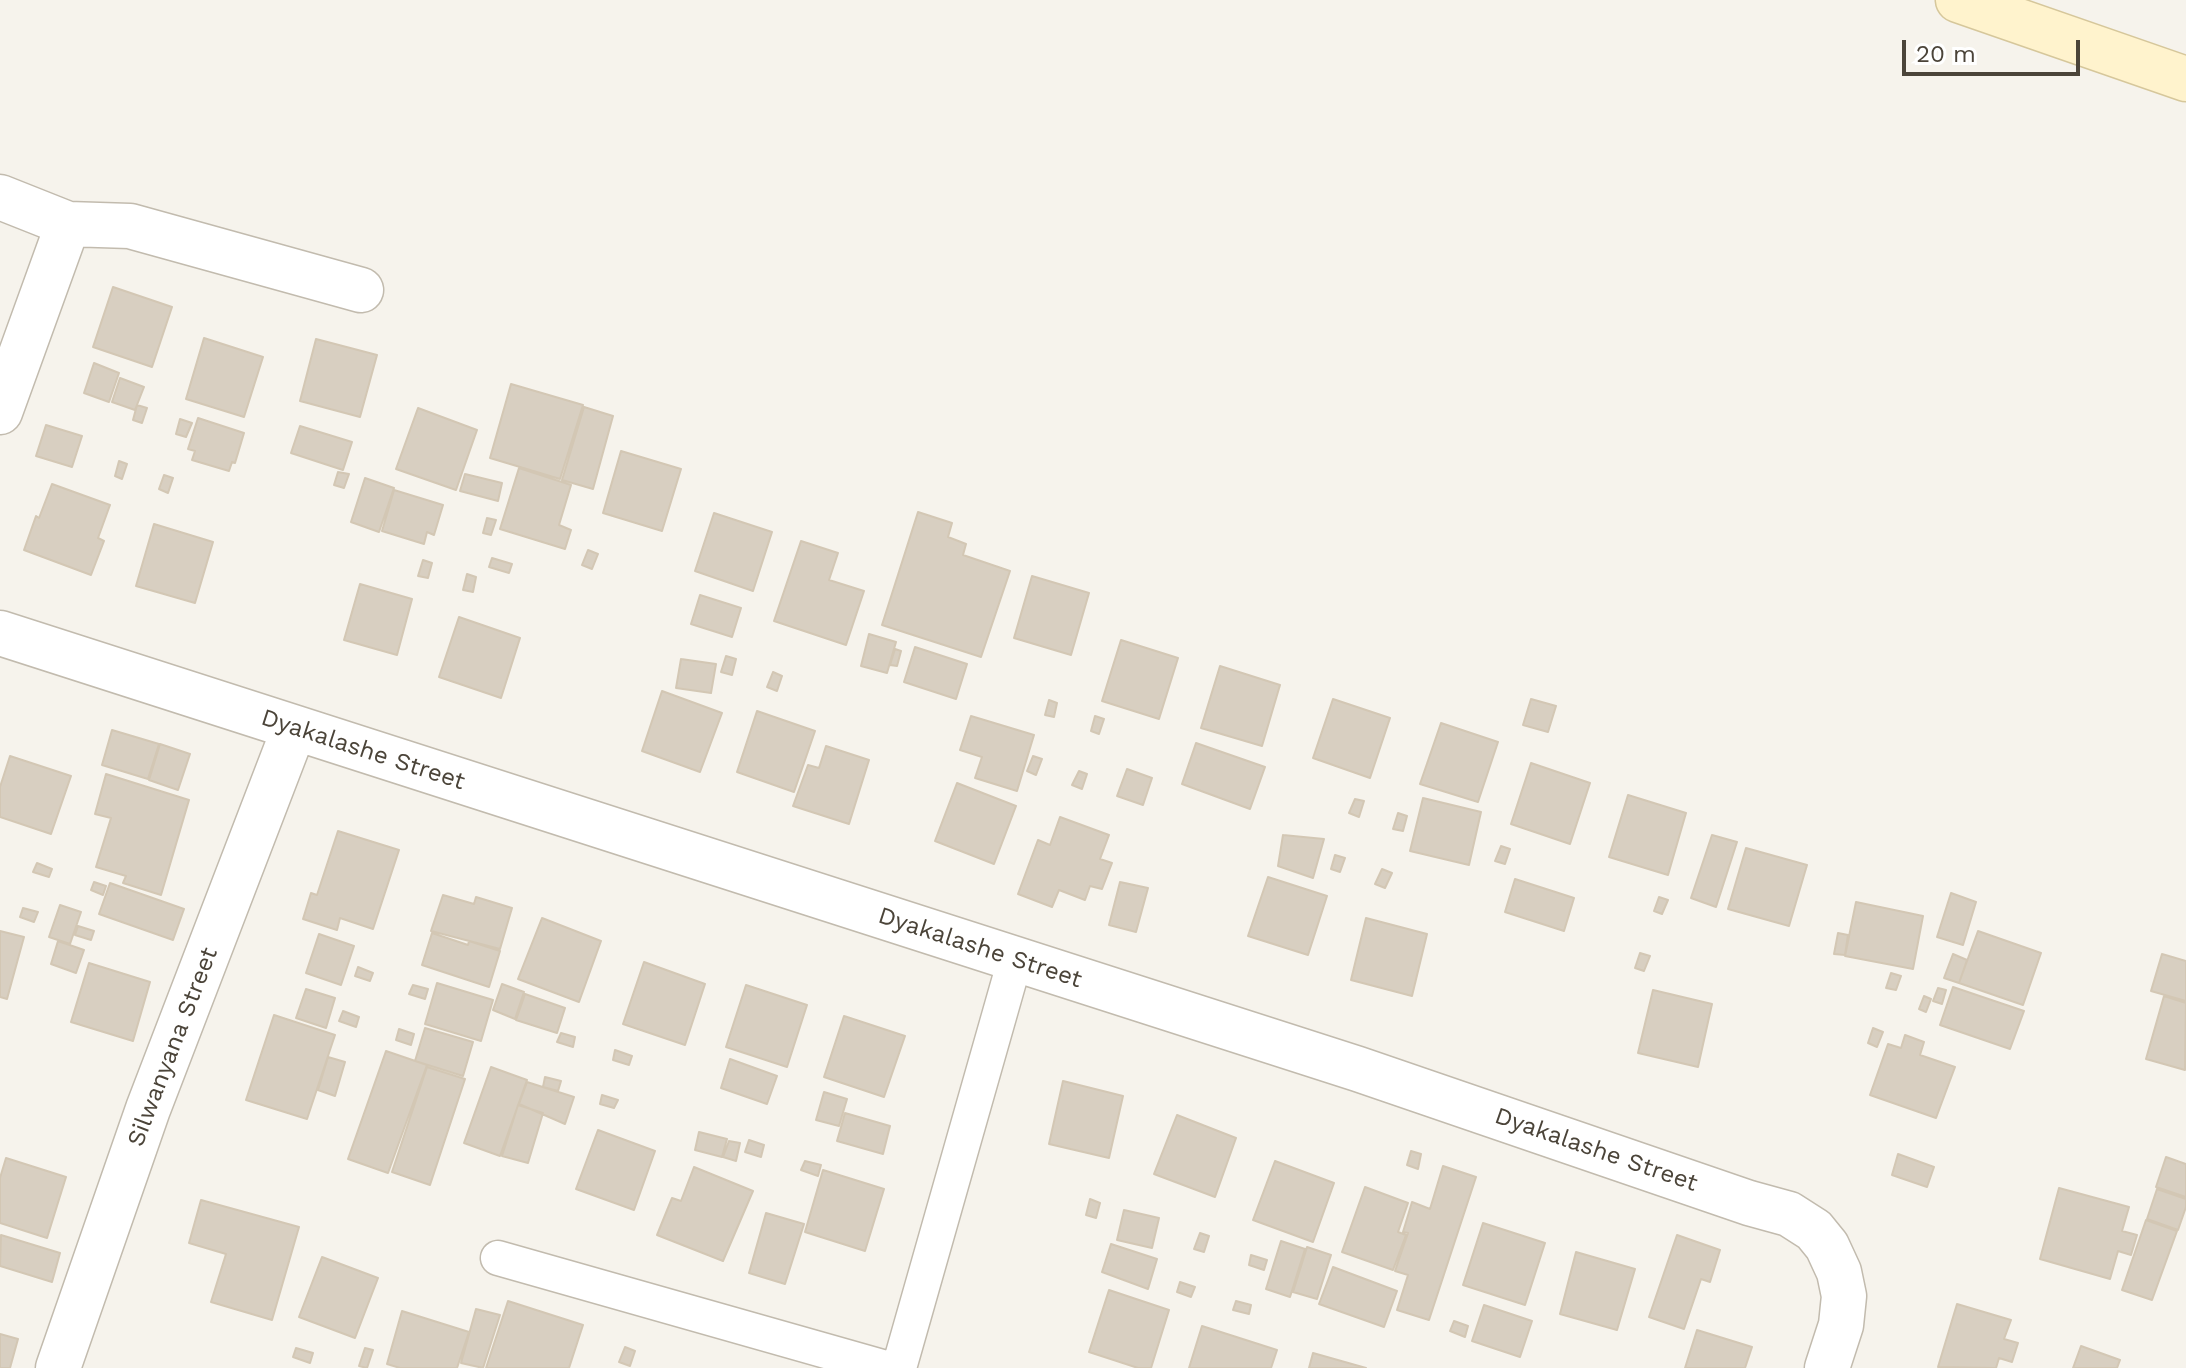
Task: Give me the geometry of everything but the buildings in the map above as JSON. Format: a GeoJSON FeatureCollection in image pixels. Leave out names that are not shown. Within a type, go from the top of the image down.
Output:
{"type":"FeatureCollection","features":[{"type":"Feature","properties":{"kind":"main road"},"geometry":{"type":"LineString","coordinates":[[1958,0],[2186,79]]}},
{"type":"Feature","properties":{"kind":"street"},"geometry":{"type":"LineString","coordinates":[[0,197],[68,224],[130,226],[361,290]]}},
{"type":"Feature","properties":{"kind":"street"},"geometry":{"type":"LineString","coordinates":[[0,412],[68,224]]}},
{"type":"Feature","properties":{"kind":"street","name":"Dyakalashe Street"},"geometry":{"type":"LineString","coordinates":[[0,633],[1358,1069],[1789,1214],[1814,1230],[1827,1246],[1839,1272],[1844,1296],[1841,1325],[1827,1368]]}},
{"type":"Feature","properties":{"kind":"street","name":"Silwanyana Street"},"geometry":{"type":"LineString","coordinates":[[58,1368],[148,1109],[294,729]]}},
{"type":"Feature","properties":{"kind":"lane"},"geometry":{"type":"LineString","coordinates":[[899,1368],[1015,960]]}},
{"type":"Feature","properties":{"kind":"lane"},"geometry":{"type":"LineString","coordinates":[[498,1258],[886,1368]]}}]}
